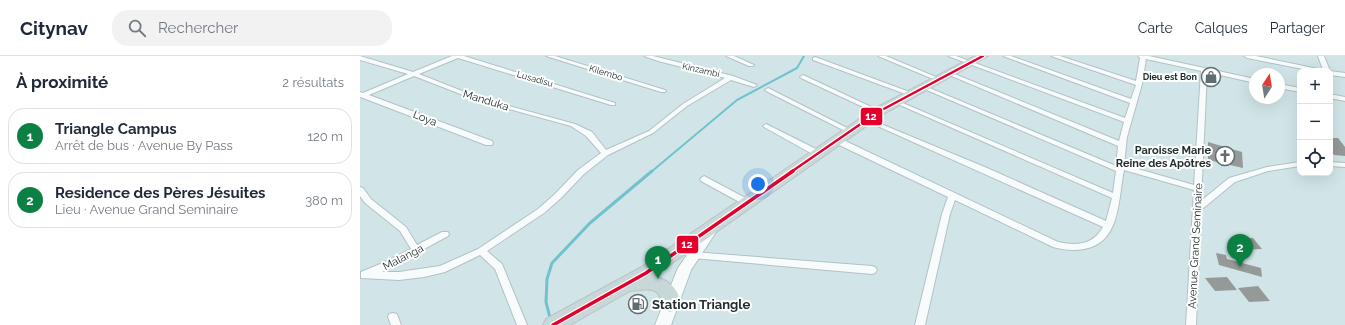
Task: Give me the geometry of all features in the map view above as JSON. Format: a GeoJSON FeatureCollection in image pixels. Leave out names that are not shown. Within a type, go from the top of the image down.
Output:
{"type":"FeatureCollection","features":[{"type":"Feature","properties":{"kind":"highway"},"geometry":{"type":"LineString","coordinates":[[552,325],[646,273],[872,116],[977,60]]}},
{"type":"Feature","properties":{"kind":"highway"},"geometry":{"type":"LineString","coordinates":[[619,288],[639,282],[652,282],[667,290],[671,296],[670,304]]}},
{"type":"Feature","properties":{"kind":"street"},"geometry":{"type":"LineString","coordinates":[[361,95],[457,56]]}},
{"type":"Feature","properties":{"kind":"street","name":"Lusadisu"},"geometry":{"type":"LineString","coordinates":[[457,56],[521,76],[538,79],[613,104]]}},
{"type":"Feature","properties":{"kind":"street","name":"Kilembo"},"geometry":{"type":"LineString","coordinates":[[549,56],[663,91]]}},
{"type":"Feature","properties":{"kind":"street","name":"Kinzambi"},"geometry":{"type":"LineString","coordinates":[[647,56],[686,67],[731,77],[754,85]]}},
{"type":"Feature","properties":{"kind":"street"},"geometry":{"type":"LineString","coordinates":[[729,56],[751,65]]}},
{"type":"Feature","properties":{"kind":"street"},"geometry":{"type":"LineString","coordinates":[[880,56],[945,77],[1122,145]]}},
{"type":"Feature","properties":{"kind":"street"},"geometry":{"type":"LineString","coordinates":[[951,56],[977,60],[1128,122]]}},
{"type":"Feature","properties":{"kind":"street"},"geometry":{"type":"LineString","coordinates":[[1006,56],[1133,102]]}},
{"type":"Feature","properties":{"kind":"street"},"geometry":{"type":"LineString","coordinates":[[1054,56],[1139,84]]}},
{"type":"Feature","properties":{"kind":"street"},"geometry":{"type":"LineString","coordinates":[[838,141],[1056,245],[1068,248],[1095,242],[1101,238],[1108,226],[1116,197],[1121,168],[1122,145],[1139,84],[1142,56],[1249,80]]}},
{"type":"Feature","properties":{"kind":"street"},"geometry":{"type":"LineString","coordinates":[[1247,56],[1307,68]]}},
{"type":"Feature","properties":{"kind":"street"},"geometry":{"type":"LineString","coordinates":[[1322,56],[1326,68]]}},
{"type":"Feature","properties":{"kind":"street","name":"Manduka"},"geometry":{"type":"LineString","coordinates":[[360,58],[413,74],[478,99],[573,125],[589,134],[605,153]]}},
{"type":"Feature","properties":{"kind":"street"},"geometry":{"type":"LineString","coordinates":[[815,59],[919,91],[1121,168],[1197,188]]}},
{"type":"Feature","properties":{"kind":"street","name":"Avenue Grand Seminaire"},"geometry":{"type":"LineString","coordinates":[[1191,325],[1204,70]]}},
{"type":"Feature","properties":{"kind":"street"},"geometry":{"type":"LineString","coordinates":[[1333,73],[1345,75]]}},
{"type":"Feature","properties":{"kind":"street"},"geometry":{"type":"LineString","coordinates":[[362,276],[399,276],[424,273],[442,268],[481,251],[540,211],[558,196],[581,172],[605,153],[651,132],[685,105],[731,77]]}},
{"type":"Feature","properties":{"kind":"street"},"geometry":{"type":"LineString","coordinates":[[803,77],[872,116],[984,170],[1108,226]]}},
{"type":"Feature","properties":{"kind":"street"},"geometry":{"type":"LineString","coordinates":[[1285,87],[1297,89]]}},
{"type":"Feature","properties":{"kind":"street"},"geometry":{"type":"LineString","coordinates":[[768,90],[851,132]]}},
{"type":"Feature","properties":{"kind":"street","name":"Loya"},"geometry":{"type":"LineString","coordinates":[[361,95],[489,143]]}},
{"type":"Feature","properties":{"kind":"street"},"geometry":{"type":"LineString","coordinates":[[1333,97],[1345,99]]}},
{"type":"Feature","properties":{"kind":"street"},"geometry":{"type":"LineString","coordinates":[[896,102],[1116,197]]}},
{"type":"Feature","properties":{"kind":"street"},"geometry":{"type":"LineString","coordinates":[[766,126],[819,154]]}},
{"type":"Feature","properties":{"kind":"street"},"geometry":{"type":"LineString","coordinates":[[1196,210],[1232,180],[1267,169],[1297,164]]}},
{"type":"Feature","properties":{"kind":"street"},"geometry":{"type":"LineString","coordinates":[[1333,164],[1345,165]]}},
{"type":"Feature","properties":{"kind":"street"},"geometry":{"type":"LineString","coordinates":[[704,179],[748,203]]}},
{"type":"Feature","properties":{"kind":"street"},"geometry":{"type":"LineString","coordinates":[[360,190],[368,201],[403,229],[416,250]]}},
{"type":"Feature","properties":{"kind":"street"},"geometry":{"type":"LineString","coordinates":[[920,325],[946,214],[953,195]]}},
{"type":"Feature","properties":{"kind":"street"},"geometry":{"type":"LineString","coordinates":[[663,325],[682,275],[693,255],[714,227]]}},
{"type":"Feature","properties":{"kind":"street","name":"Malanga"},"geometry":{"type":"LineString","coordinates":[[362,276],[445,234]]}},
{"type":"Feature","properties":{"kind":"street"},"geometry":{"type":"LineString","coordinates":[[481,251],[499,267],[522,325]]}},
{"type":"Feature","properties":{"kind":"street"},"geometry":{"type":"LineString","coordinates":[[693,255],[872,270]]}},
{"type":"Feature","properties":{"kind":"building"},"geometry":{"type":"Polygon","coordinates":[[[1333,138],[1338,138],[1345,147],[1345,156],[1334,155],[1333,138]]]}},
{"type":"Feature","properties":{"kind":"building","name":"Paroisse Marie Reine des Apôtres"},"geometry":{"type":"Polygon","coordinates":[[[1208,142],[1242,152],[1243,168],[1208,160],[1208,142]]]}},
{"type":"Feature","properties":{"kind":"building"},"geometry":{"type":"Polygon","coordinates":[[[1253,238],[1262,249],[1242,250],[1233,239],[1253,238]]]}},
{"type":"Feature","properties":{"kind":"building"},"geometry":{"type":"Polygon","coordinates":[[[1216,253],[1226,255],[1227,259],[1261,268],[1262,277],[1219,265],[1216,253]]]}},
{"type":"Feature","properties":{"kind":"building"},"geometry":{"type":"Polygon","coordinates":[[[1227,277],[1237,290],[1215,291],[1205,278],[1227,277]]]}},
{"type":"Feature","properties":{"kind":"building"},"geometry":{"type":"Polygon","coordinates":[[[1258,286],[1270,301],[1249,302],[1238,288],[1258,286]]]}},
{"type":"Feature","properties":{"kind":"waterway"},"geometry":{"type":"LineString","coordinates":[[651,172],[737,100],[797,68],[804,56]]}},
{"type":"Feature","properties":{"kind":"waterway"},"geometry":{"type":"LineString","coordinates":[[550,318],[546,302],[547,279],[552,263],[590,223],[652,171]]}},
{"type":"Feature","properties":{"kind":"transit line","name":"12"},"geometry":{"type":"LineString","coordinates":[[553,325],[646,273],[878,112],[983,56]]}},
{"type":"Feature","properties":{"kind":"place","name":"Dieu est Bon"},"geometry":{"type":"Point","coordinates":[1211,77]}},
{"type":"Feature","properties":{"kind":"place","name":"Paroisse Marie Reine des Apôtres"},"geometry":{"type":"Point","coordinates":[1225,156]}},
{"type":"Feature","properties":{"kind":"place","name":"Residence des Pères Jésuites"},"geometry":{"type":"Point","coordinates":[1240,267]}},
{"type":"Feature","properties":{"kind":"place","name":"Triangle Campus"},"geometry":{"type":"Point","coordinates":[658,279]}},
{"type":"Feature","properties":{"kind":"place","name":"Station Triangle"},"geometry":{"type":"Point","coordinates":[638,304]}}]}
